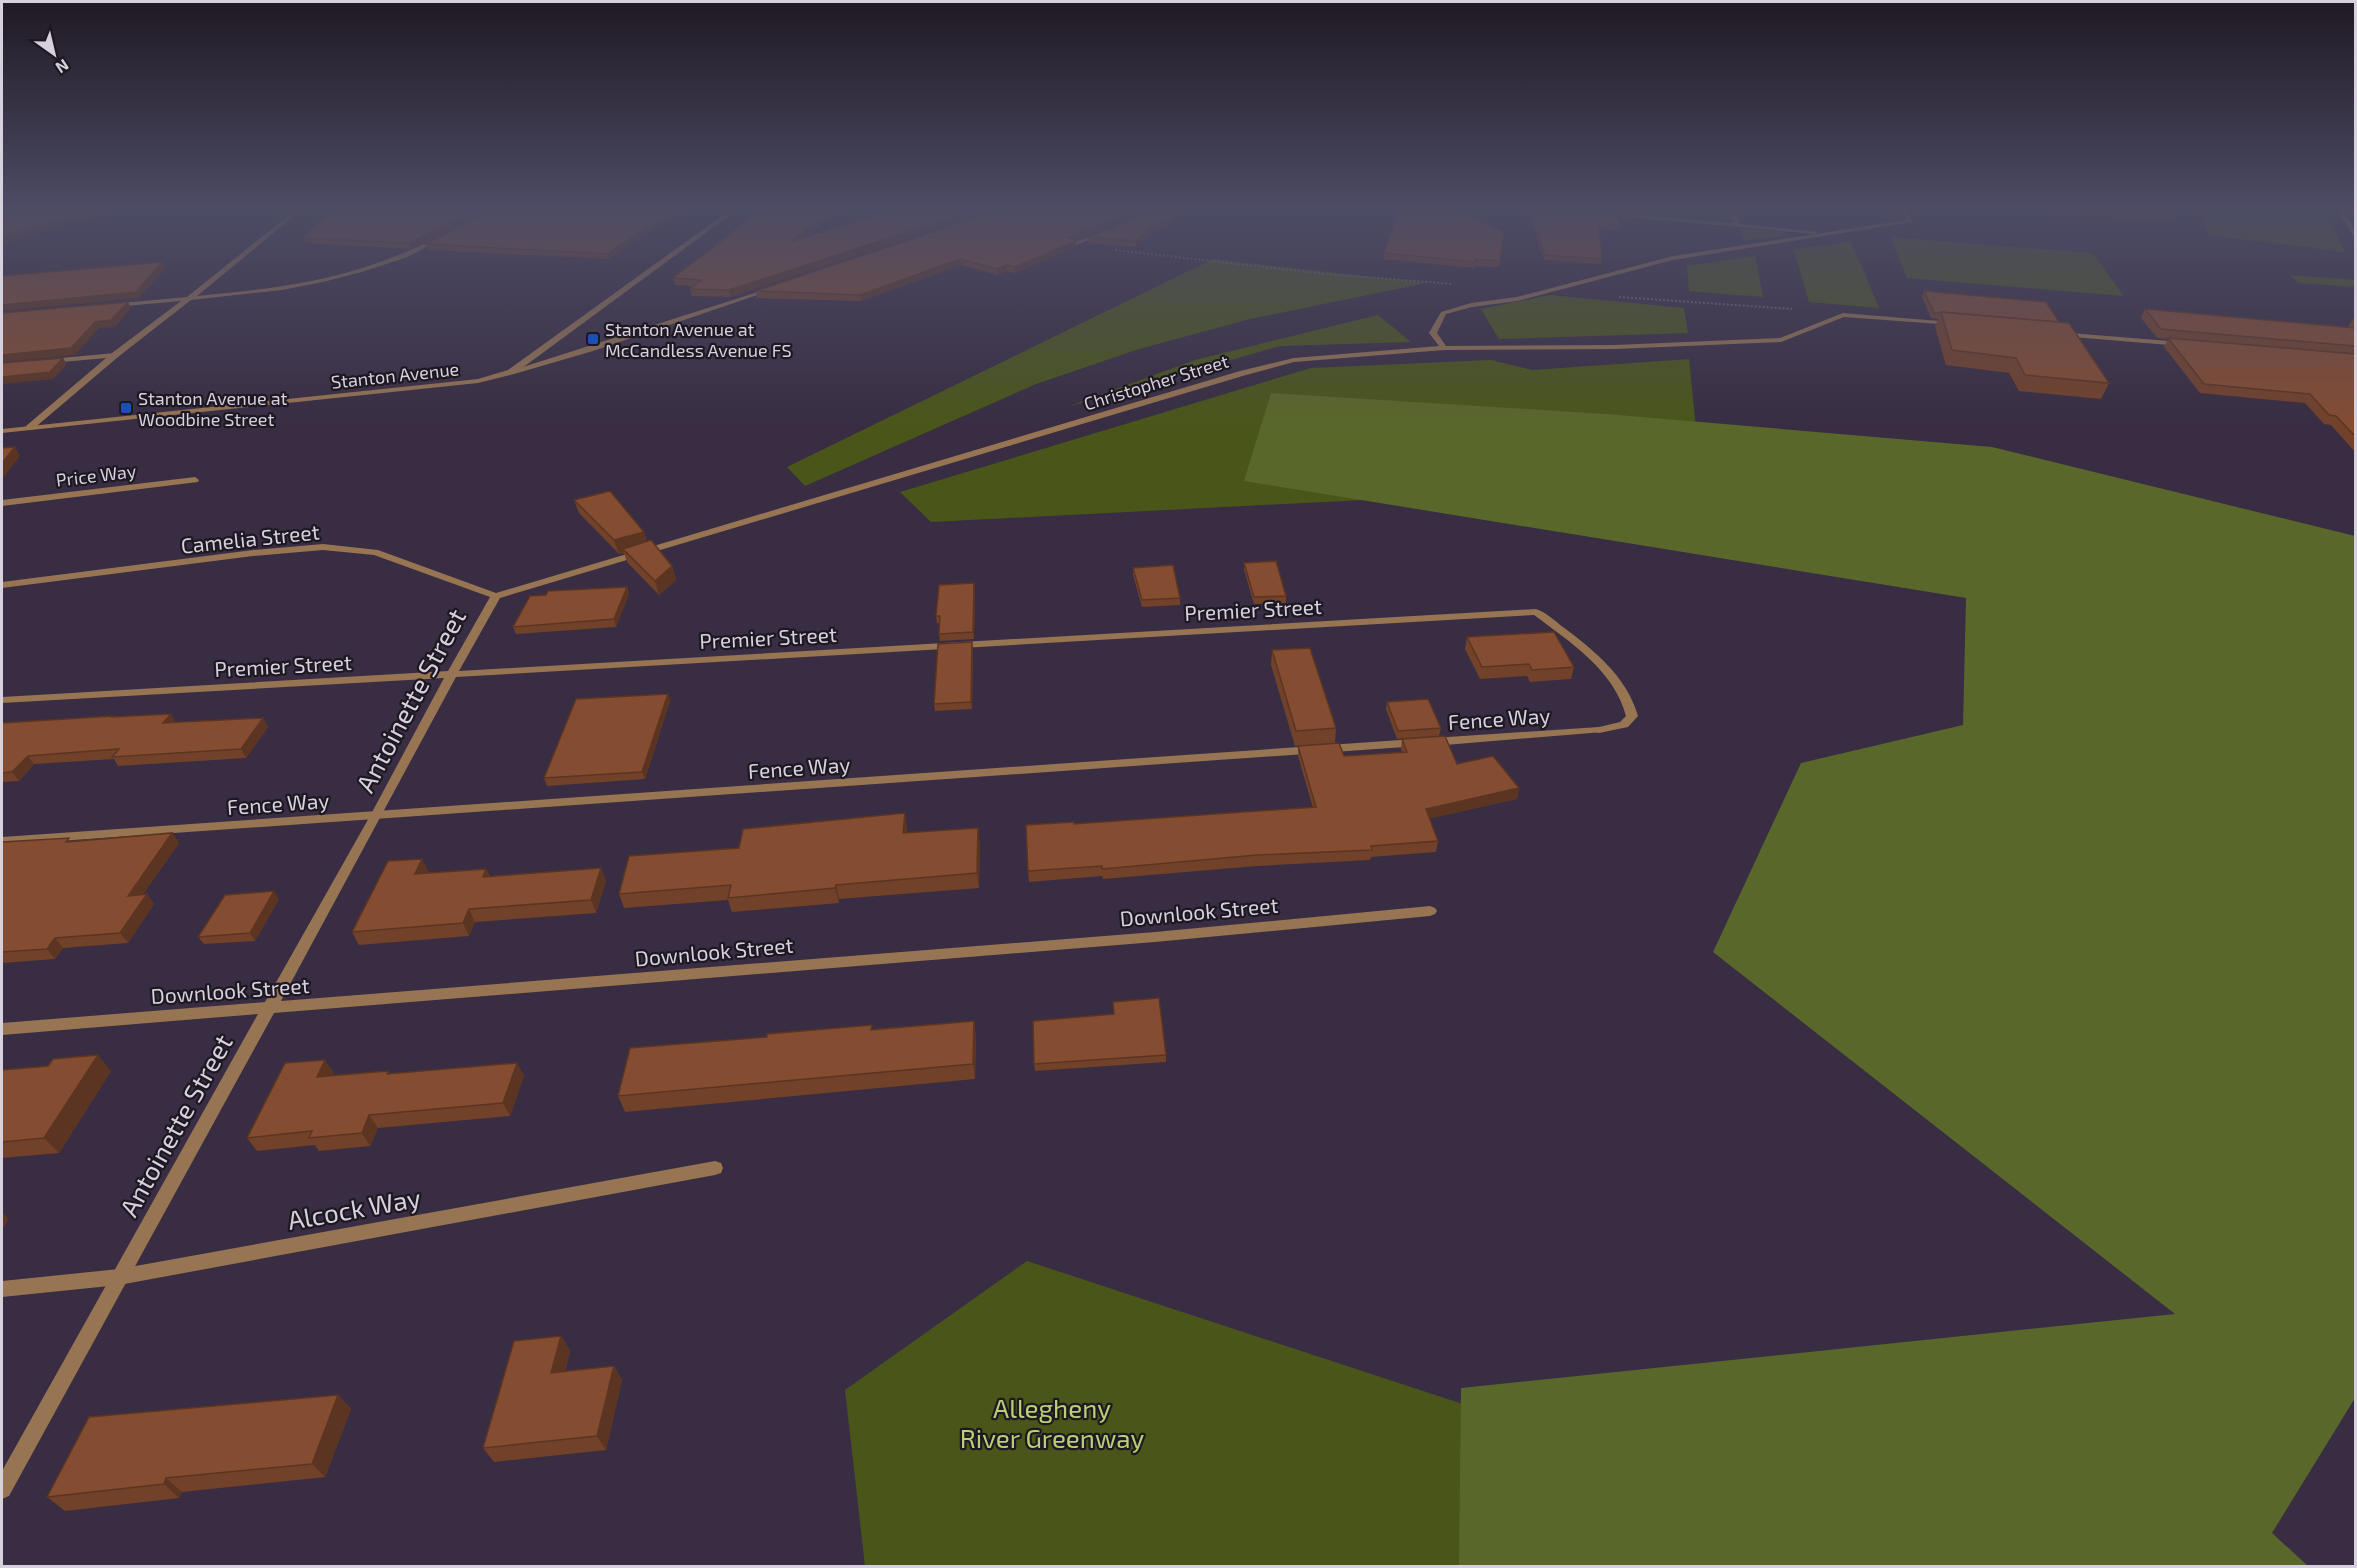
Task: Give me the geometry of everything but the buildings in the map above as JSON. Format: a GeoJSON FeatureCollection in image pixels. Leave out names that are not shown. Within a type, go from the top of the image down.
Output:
{"type":"FeatureCollection","features":[{"type":"Feature","properties":{"kind":"street"},"geometry":{"type":"LineString","coordinates":[[29,428],[115,355],[212,280]]}},
{"type":"Feature","properties":{"kind":"street"},"geometry":{"type":"LineString","coordinates":[[102,306],[269,291],[331,280]]}},
{"type":"Feature","properties":{"kind":"street","name":"Stanton Avenue"},"geometry":{"type":"LineString","coordinates":[[2,431],[478,381],[512,372],[638,280]]}},
{"type":"Feature","properties":{"kind":"street"},"geometry":{"type":"LineString","coordinates":[[1444,348],[1433,333],[1443,314],[1471,305],[1517,299],[1589,280]]}},
{"type":"Feature","properties":{"kind":"street"},"geometry":{"type":"LineString","coordinates":[[512,372],[590,349],[772,289]]}},
{"type":"Feature","properties":{"kind":"street","name":"Christopher Street"},"geometry":{"type":"LineString","coordinates":[[496,596],[1243,373],[1294,360],[1444,348],[1616,347],[1781,340],[1843,315],[1959,325]]}},
{"type":"Feature","properties":{"kind":"street"},"geometry":{"type":"LineString","coordinates":[[2052,333],[2192,345]]}},
{"type":"Feature","properties":{"kind":"street"},"geometry":{"type":"LineString","coordinates":[[35,362],[115,355]]}},
{"type":"Feature","properties":{"kind":"street","name":"Price Way"},"geometry":{"type":"LineString","coordinates":[[2,503],[195,480]]}},
{"type":"Feature","properties":{"kind":"street","name":"Camelia Street"},"geometry":{"type":"LineString","coordinates":[[2,585],[253,553],[322,547],[375,552],[496,596]]}},
{"type":"Feature","properties":{"kind":"street","name":"Antoinette Street"},"geometry":{"type":"LineString","coordinates":[[2,1489],[496,596]]}},
{"type":"Feature","properties":{"kind":"street","name":"Premier Street"},"geometry":{"type":"LineString","coordinates":[[2,700],[1536,612]]}},
{"type":"Feature","properties":{"kind":"street","name":"Fence Way"},"geometry":{"type":"LineString","coordinates":[[2,840],[1599,730],[1624,725],[1632,716],[1627,700],[1611,678],[1575,640],[1536,612]]}},
{"type":"Feature","properties":{"kind":"street","name":"Downlook Street"},"geometry":{"type":"LineString","coordinates":[[2,1029],[1155,937],[1430,911]]}},
{"type":"Feature","properties":{"kind":"street","name":"Alcock Way"},"geometry":{"type":"LineString","coordinates":[[2,1288],[119,1277],[715,1168]]}},
{"type":"Feature","properties":{"kind":"path"},"geometry":{"type":"LineString","coordinates":[[1404,280],[1452,284]]}},
{"type":"Feature","properties":{"kind":"path"},"geometry":{"type":"LineString","coordinates":[[1610,297],[1797,310]]}},
{"type":"Feature","properties":{"kind":"green space"},"geometry":{"type":"Polygon","coordinates":[[[1170,280],[1401,280],[1426,283],[1250,319],[1139,349],[1036,384],[805,486],[787,467],[1170,280]]]}},
{"type":"Feature","properties":{"kind":"green space"},"geometry":{"type":"Polygon","coordinates":[[[1688,280],[1760,280],[1763,297],[1689,291],[1688,280]]]}},
{"type":"Feature","properties":{"kind":"green space"},"geometry":{"type":"Polygon","coordinates":[[[1803,280],[1867,280],[1879,308],[1809,302],[1803,280]]]}},
{"type":"Feature","properties":{"kind":"green space"},"geometry":{"type":"Polygon","coordinates":[[[1933,280],[2112,280],[2124,296],[1933,280]]]}},
{"type":"Feature","properties":{"kind":"green space"},"geometry":{"type":"Polygon","coordinates":[[[2295,280],[2355,280],[2355,287],[2298,283],[2295,280]]]}},
{"type":"Feature","properties":{"kind":"green space"},"geometry":{"type":"Polygon","coordinates":[[[1550,295],[1684,308],[1688,333],[1499,339],[1481,309],[1550,295]]]}},
{"type":"Feature","properties":{"kind":"green space"},"geometry":{"type":"Polygon","coordinates":[[[1378,315],[1411,342],[1280,346],[1067,407],[1195,360],[1378,315]]]}},
{"type":"Feature","properties":{"kind":"green space"},"geometry":{"type":"Polygon","coordinates":[[[1689,359],[1699,459],[1500,493],[931,522],[900,492],[1311,368],[1491,360],[1532,370],[1689,359]]]}},
{"type":"Feature","properties":{"kind":"green space"},"geometry":{"type":"Polygon","coordinates":[[[1271,393],[1607,414],[1992,447],[2355,536],[2355,1398],[2272,1533],[2308,1566],[1459,1566],[1461,1388],[2175,1314],[1713,952],[1801,763],[1963,725],[1966,598],[1244,481],[1271,393]]]}},
{"type":"Feature","properties":{"kind":"green space","name":"Allegheny River Greenway"},"geometry":{"type":"Polygon","coordinates":[[[1027,1261],[1956,1566],[865,1566],[845,1390],[1027,1261]]]}},
{"type":"Feature","properties":{"kind":"place","name":"Stanton Avenue at McCandless Avenue FS"},"geometry":{"type":"Point","coordinates":[593,339]}},
{"type":"Feature","properties":{"kind":"place","name":"Stanton Avenue at Woodbine Street"},"geometry":{"type":"Point","coordinates":[126,408]}}]}
